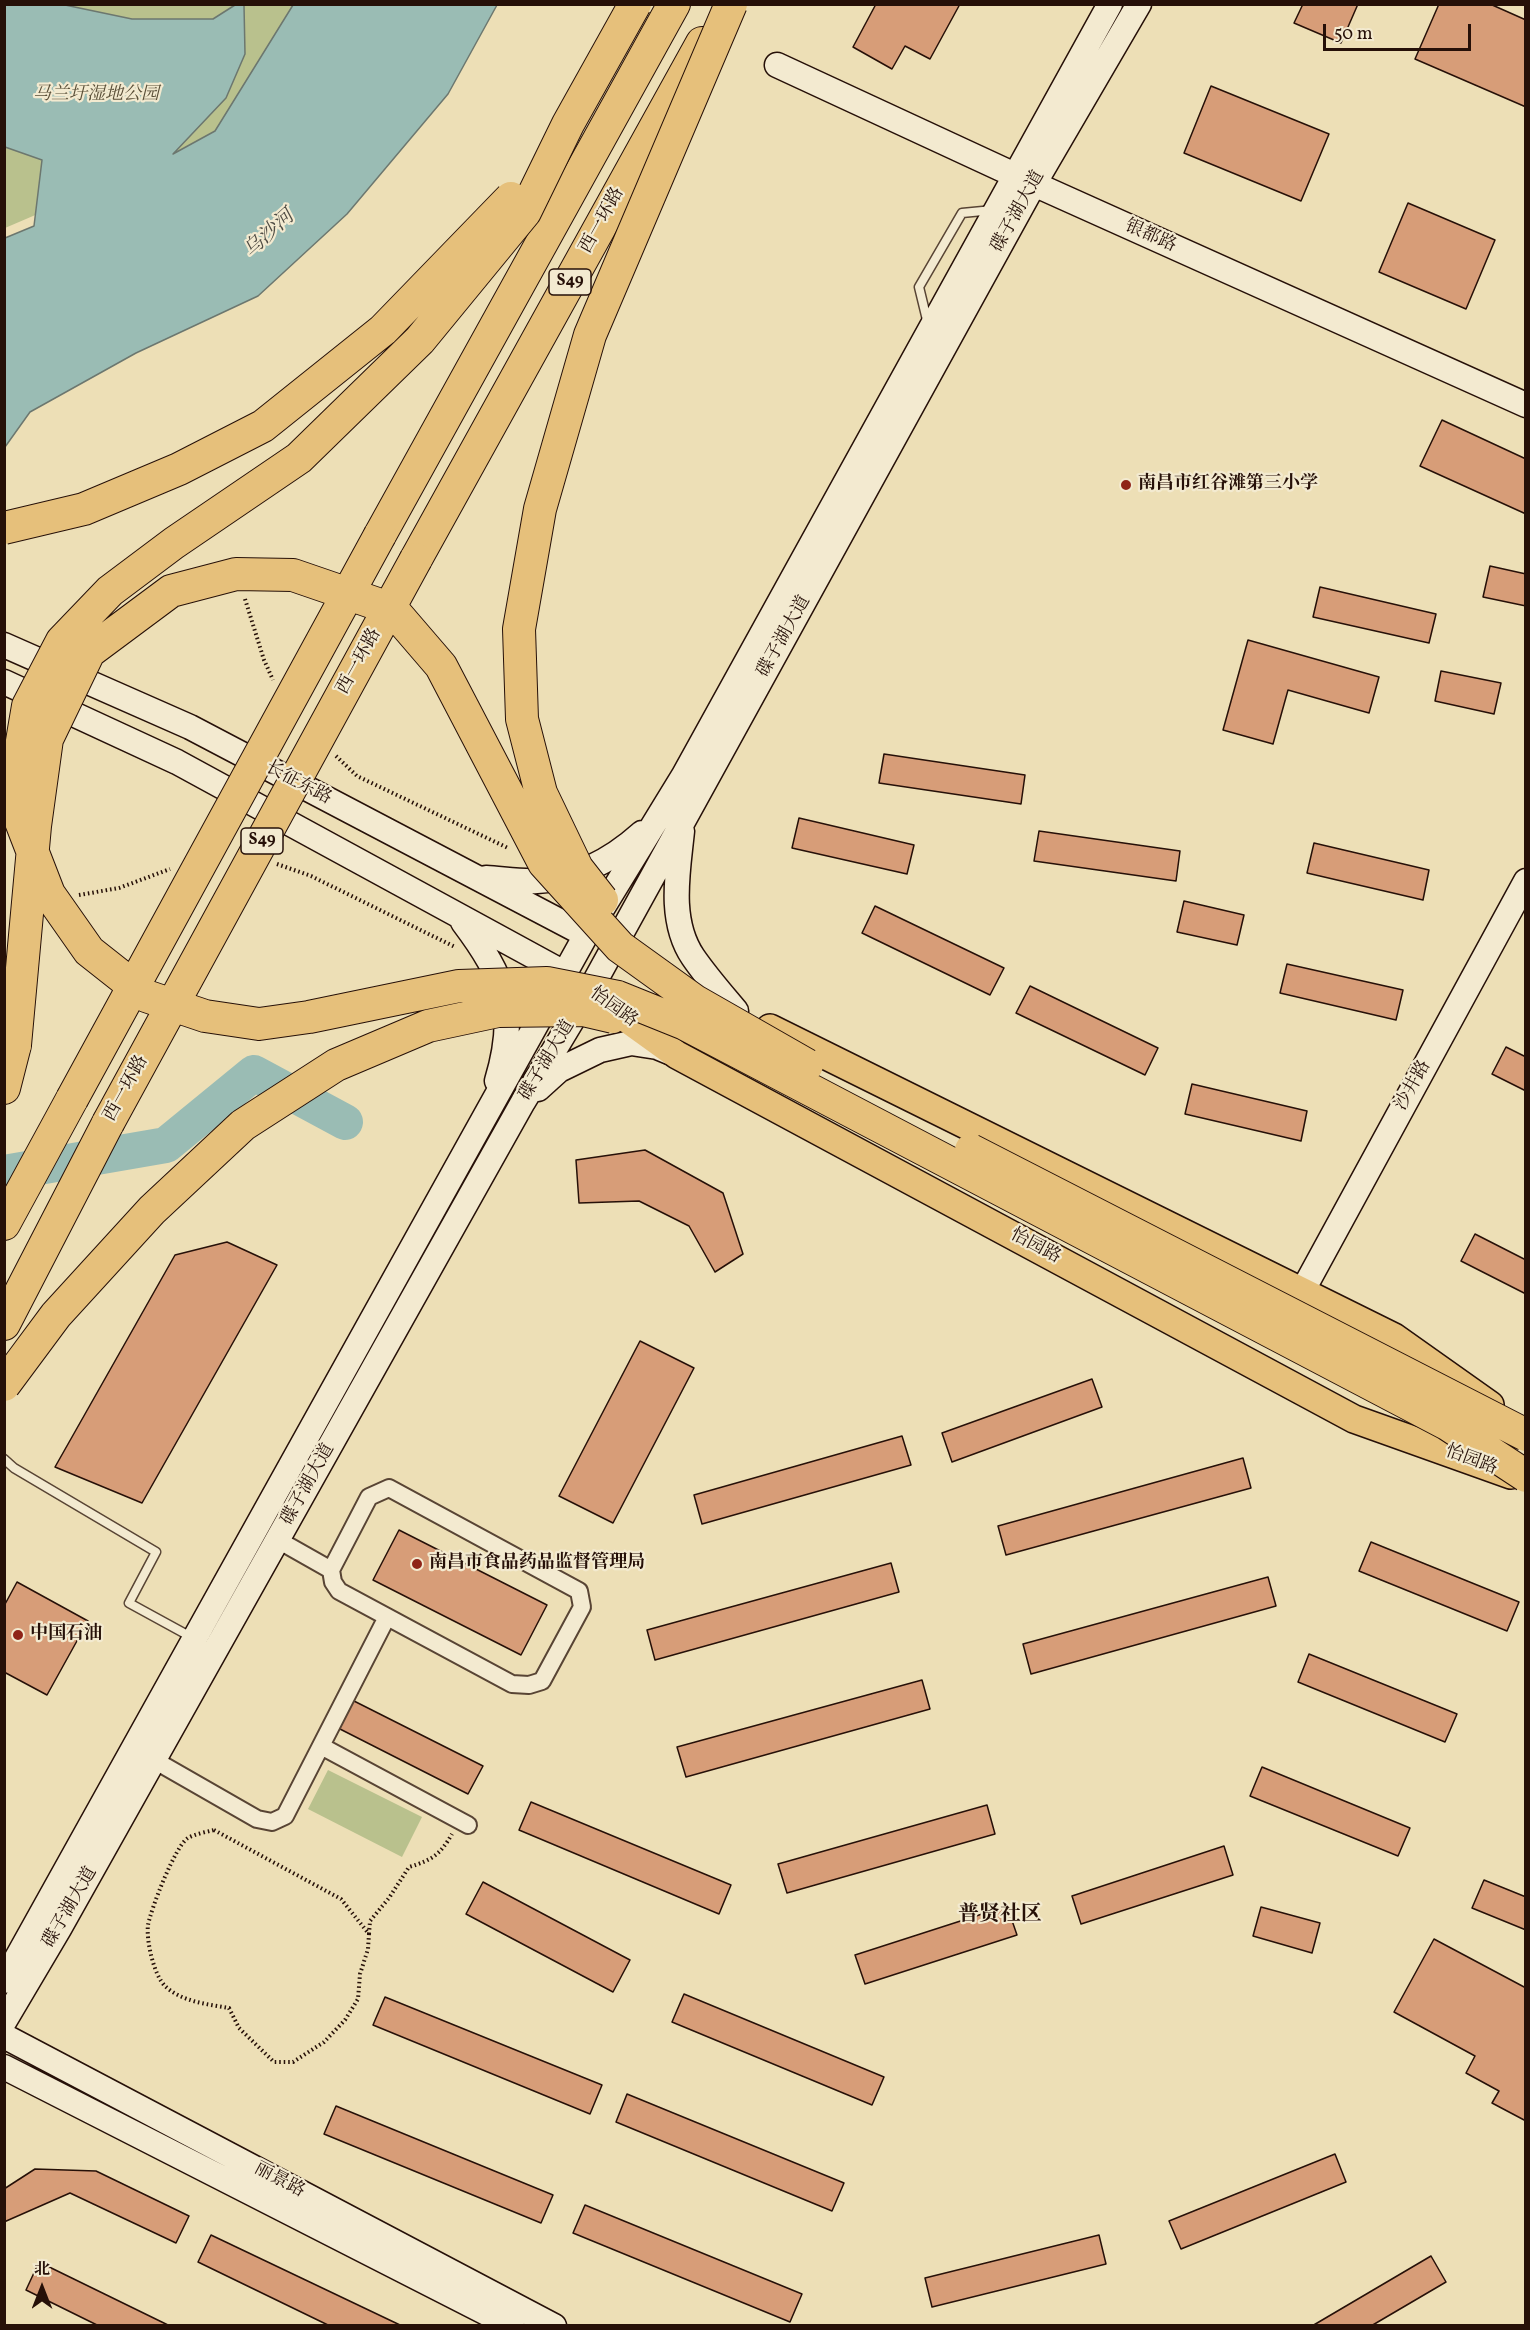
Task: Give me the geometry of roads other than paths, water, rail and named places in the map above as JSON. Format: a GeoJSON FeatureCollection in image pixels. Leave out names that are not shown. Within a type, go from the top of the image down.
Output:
{"type":"FeatureCollection","features":[{"type":"Feature","properties":{"kind":"highway"},"geometry":{"type":"LineString","coordinates":[[635,4],[568,124],[525,212],[420,340],[299,458],[174,543],[110,591],[62,641],[28,706],[20,753],[18,814],[49,894],[89,951],[146,996],[205,1016],[259,1024],[309,1017],[459,986],[547,983],[618,997],[685,1024],[1447,1424],[1526,1478]]}},
{"type":"Feature","properties":{"kind":"highway","name":"S49"},"geometry":{"type":"LineString","coordinates":[[4,1224],[380,535],[674,4]]}},
{"type":"Feature","properties":{"kind":"highway","name":"西一环路"},"geometry":{"type":"LineString","coordinates":[[4,1324],[120,1102],[422,548],[723,4]]}},
{"type":"Feature","properties":{"kind":"highway"},"geometry":{"type":"LineString","coordinates":[[731,4],[590,335],[540,509],[534,542],[519,629],[522,718],[541,793],[577,868],[630,936],[820,1073]]}},
{"type":"Feature","properties":{"kind":"highway"},"geometry":{"type":"LineString","coordinates":[[4,528],[84,509],[179,469],[262,426],[383,330],[503,209],[568,124]]}},
{"type":"Feature","properties":{"kind":"highway"},"geometry":{"type":"LineString","coordinates":[[4,1088],[15,1045],[35,826],[47,739],[88,652],[171,591],[236,574],[294,575],[392,609],[441,666],[544,863],[620,947],[695,1002],[820,1073],[1526,1435]]}},
{"type":"Feature","properties":{"kind":"highway"},"geometry":{"type":"LineString","coordinates":[[4,1385],[56,1315],[152,1210],[243,1125],[336,1065],[428,1026],[498,1011],[584,1010],[672,1030],[790,1080]]}},
{"type":"Feature","properties":{"kind":"main road","name":"碟子湖大道"},"geometry":{"type":"LineString","coordinates":[[4,2022],[154,1760],[523,1102],[589,992],[684,820],[1025,180],[1110,4]]}},
{"type":"Feature","properties":{"kind":"main road","name":"碟子湖大道"},"geometry":{"type":"LineString","coordinates":[[4,1982],[487,1117],[586,935],[684,775],[996,209],[1025,180],[1139,4]]}},
{"type":"Feature","properties":{"kind":"main road","name":"银都路"},"geometry":{"type":"LineString","coordinates":[[777,65],[1025,180],[1526,405]]}},
{"type":"Feature","properties":{"kind":"main road","name":"长征东路"},"geometry":{"type":"LineString","coordinates":[[4,645],[190,727],[586,935]]}},
{"type":"Feature","properties":{"kind":"main road"},"geometry":{"type":"LineString","coordinates":[[4,682],[177,762],[566,974]]}},
{"type":"Feature","properties":{"kind":"main road"},"geometry":{"type":"LineString","coordinates":[[684,820],[677,891],[679,922],[691,955],[736,1011]]}},
{"type":"Feature","properties":{"kind":"main road"},"geometry":{"type":"LineString","coordinates":[[477,878],[537,881],[569,877],[591,868],[626,847],[655,822]]}},
{"type":"Feature","properties":{"kind":"main road","name":"沙井路"},"geometry":{"type":"LineString","coordinates":[[1302,1290],[1526,881]]}},
{"type":"Feature","properties":{"kind":"main road"},"geometry":{"type":"LineString","coordinates":[[458,915],[483,948],[504,990],[507,1036],[503,1062],[487,1117]]}},
{"type":"Feature","properties":{"kind":"main road"},"geometry":{"type":"LineString","coordinates":[[586,935],[612,950],[1394,1337],[1526,1430]]}},
{"type":"Feature","properties":{"kind":"main road","name":"怡园路"},"geometry":{"type":"LineString","coordinates":[[566,974],[677,1055],[1354,1419],[1526,1478]]}},
{"type":"Feature","properties":{"kind":"main road"},"geometry":{"type":"LineString","coordinates":[[523,1102],[559,1070],[600,1050],[631,1043],[657,1047],[677,1055]]}},
{"type":"Feature","properties":{"kind":"main road","name":"丽景路"},"geometry":{"type":"LineString","coordinates":[[4,2036],[554,2325]]}},
{"type":"Feature","properties":{"kind":"main road","name":"丽景路"},"geometry":{"type":"LineString","coordinates":[[4,2067],[512,2325]]}},
{"type":"Feature","properties":{"kind":"street"},"geometry":{"type":"LineString","coordinates":[[389,1488],[579,1591],[582,1607],[542,1681],[529,1685],[512,1684],[339,1591],[333,1581],[331,1570],[369,1497],[389,1488]]}},
{"type":"Feature","properties":{"kind":"street"},"geometry":{"type":"LineString","coordinates":[[278,1540],[331,1570]]}},
{"type":"Feature","properties":{"kind":"street"},"geometry":{"type":"LineString","coordinates":[[154,1760],[257,1819],[272,1822],[285,1816],[387,1617]]}},
{"type":"Feature","properties":{"kind":"street"},"geometry":{"type":"LineString","coordinates":[[321,1746],[464,1822]]}},
{"type":"Feature","properties":{"kind":"lane"},"geometry":{"type":"LineString","coordinates":[[4,1459],[14,1468],[156,1552],[129,1603],[196,1640]]}},
{"type":"Feature","properties":{"kind":"water","name":"乌沙河"},"geometry":{"type":"Polygon","coordinates":[[[5,4],[65,5],[132,19],[213,19],[235,5],[244,5],[245,54],[226,98],[173,154],[215,131],[293,5],[497,5],[448,94],[347,214],[258,296],[136,353],[30,412],[5,447],[5,238],[34,226],[42,160],[5,147],[5,4]]]}},
{"type":"Feature","properties":{"kind":"waterway"},"geometry":{"type":"LineString","coordinates":[[4,1173],[166,1145],[254,1073],[345,1122]]}},
{"type":"Feature","properties":{"kind":"place","name":"南昌市红谷滩第三小学"},"geometry":{"type":"Point","coordinates":[1126,485]}},
{"type":"Feature","properties":{"kind":"place","name":"南昌市食品药品监督管理局"},"geometry":{"type":"Point","coordinates":[417,1564]}},
{"type":"Feature","properties":{"kind":"place","name":"中国石油"},"geometry":{"type":"Point","coordinates":[18,1635]}},
{"type":"Feature","properties":{"kind":"district","name":"普贤社区"},"geometry":{"type":"Point","coordinates":[1000,1916]}},
{"type":"Feature","properties":{"kind":"park label","name":"马兰圩湿地公园"},"geometry":{"type":"Point","coordinates":[96,96]}}]}
